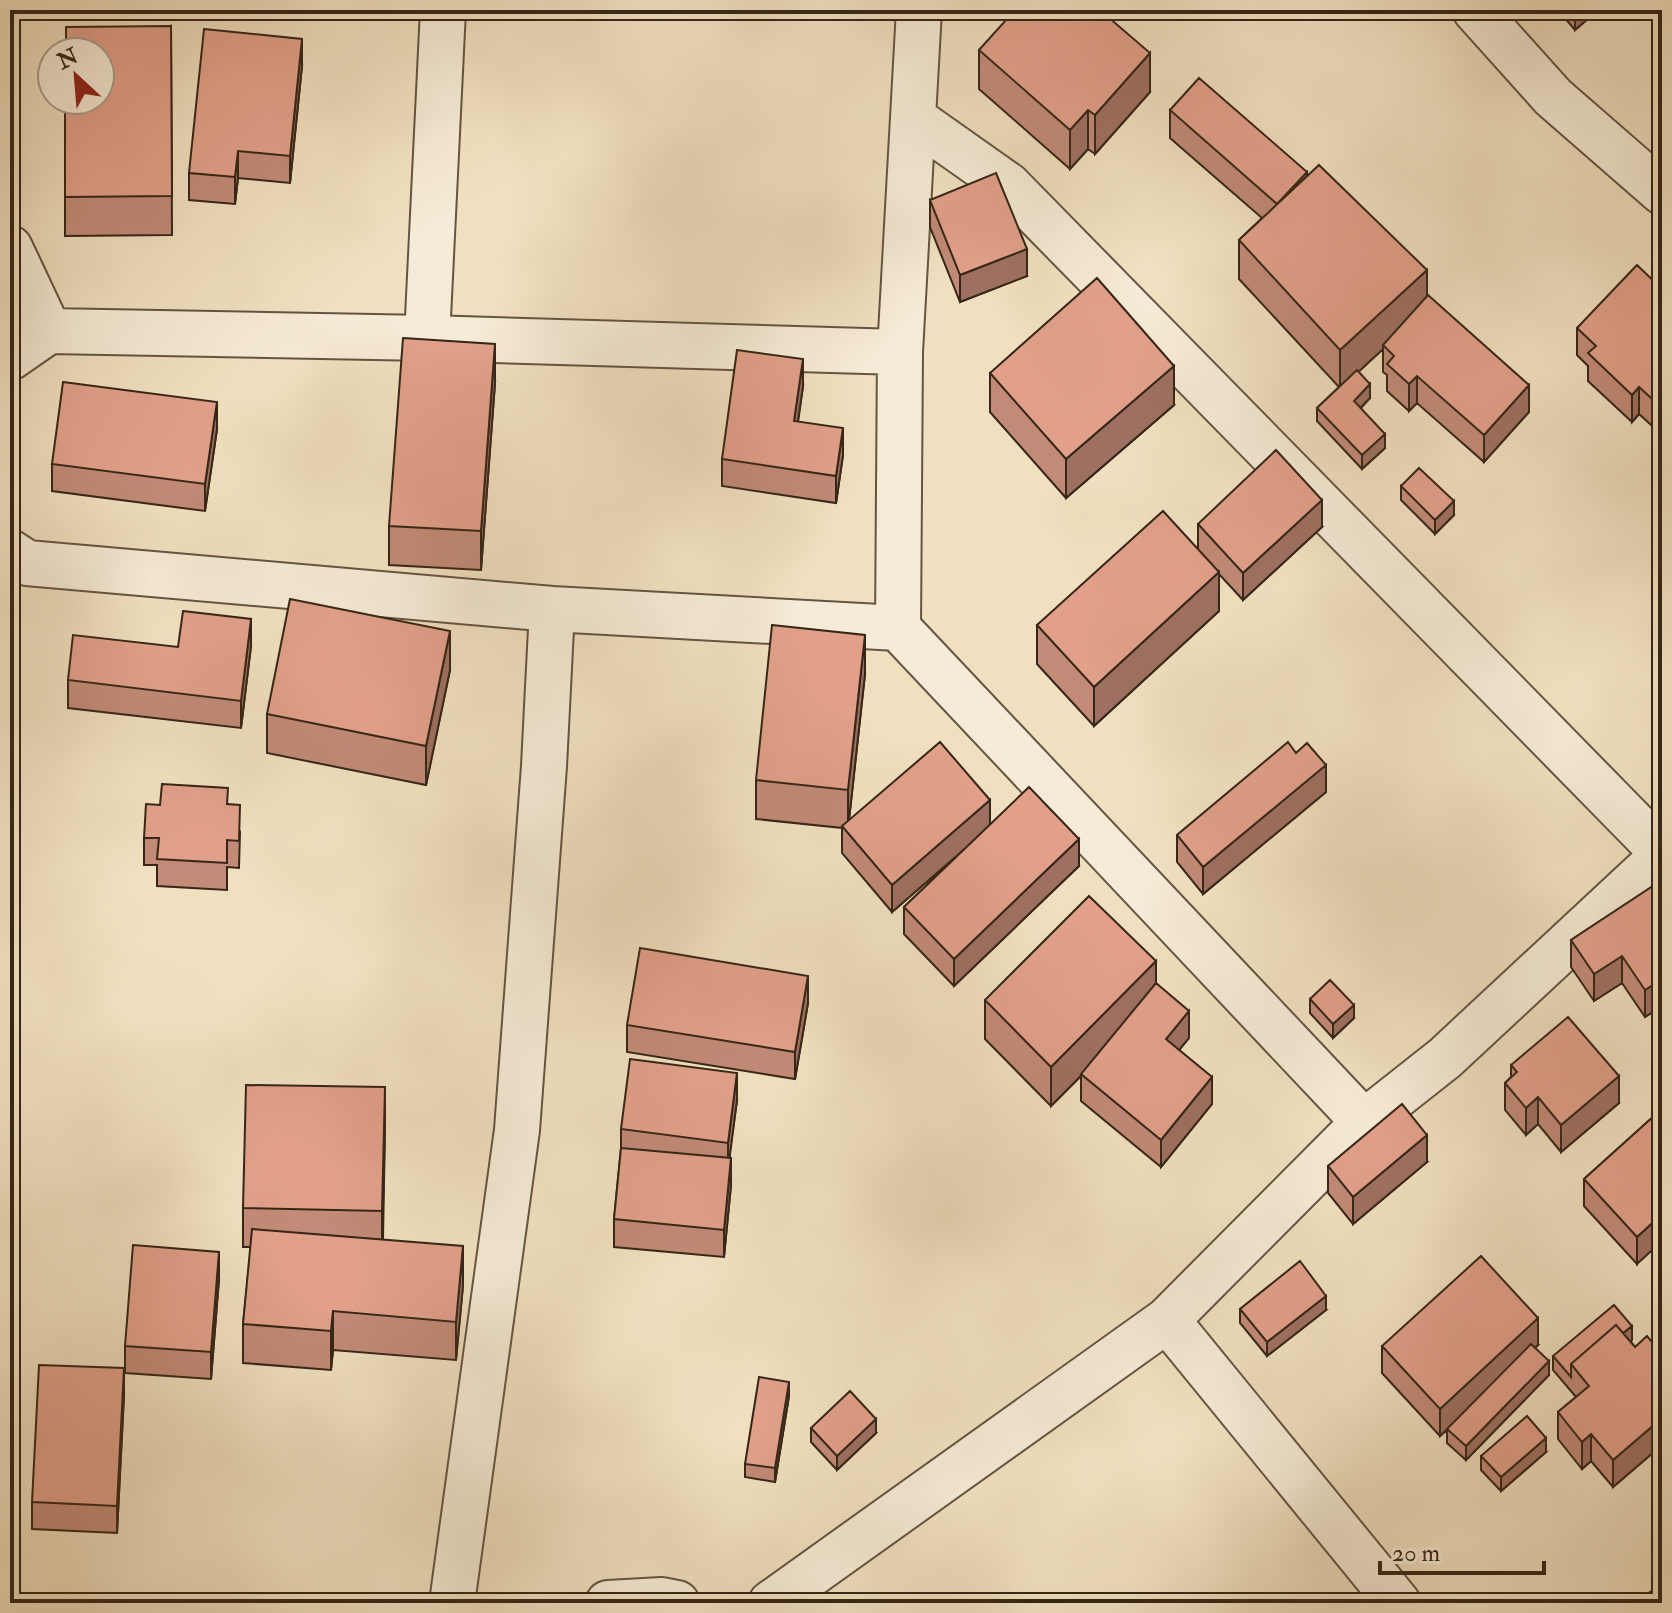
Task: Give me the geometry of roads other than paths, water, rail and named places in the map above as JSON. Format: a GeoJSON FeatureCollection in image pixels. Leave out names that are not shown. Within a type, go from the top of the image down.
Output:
{"type":"FeatureCollection","features":[{"type":"Feature","properties":{"kind":"street"},"geometry":{"type":"LineString","coordinates":[[427,338],[443,10]]}},
{"type":"Feature","properties":{"kind":"street"},"geometry":{"type":"LineString","coordinates":[[898,628],[900,352],[919,10]]}},
{"type":"Feature","properties":{"kind":"street"},"geometry":{"type":"LineString","coordinates":[[1475,10],[1553,97],[1662,192]]}},
{"type":"Feature","properties":{"kind":"street"},"geometry":{"type":"LineString","coordinates":[[771,1603],[1167,1320],[1364,1122],[1445,1058],[1662,854],[1008,185],[913,118]]}},
{"type":"Feature","properties":{"kind":"street"},"geometry":{"type":"LineString","coordinates":[[10,248],[49,331]]}},
{"type":"Feature","properties":{"kind":"street"},"geometry":{"type":"LineString","coordinates":[[10,358],[49,331],[900,352]]}},
{"type":"Feature","properties":{"kind":"street"},"geometry":{"type":"LineString","coordinates":[[10,552],[27,563],[552,609],[898,628],[1364,1122]]}},
{"type":"Feature","properties":{"kind":"street"},"geometry":{"type":"LineString","coordinates":[[452,1603],[517,1130],[544,766],[552,609]]}},
{"type":"Feature","properties":{"kind":"street"},"geometry":{"type":"LineString","coordinates":[[1167,1320],[1398,1603]]}},
{"type":"Feature","properties":{"kind":"street"},"geometry":{"type":"LineString","coordinates":[[608,1603],[662,1600],[677,1603]]}}]}
